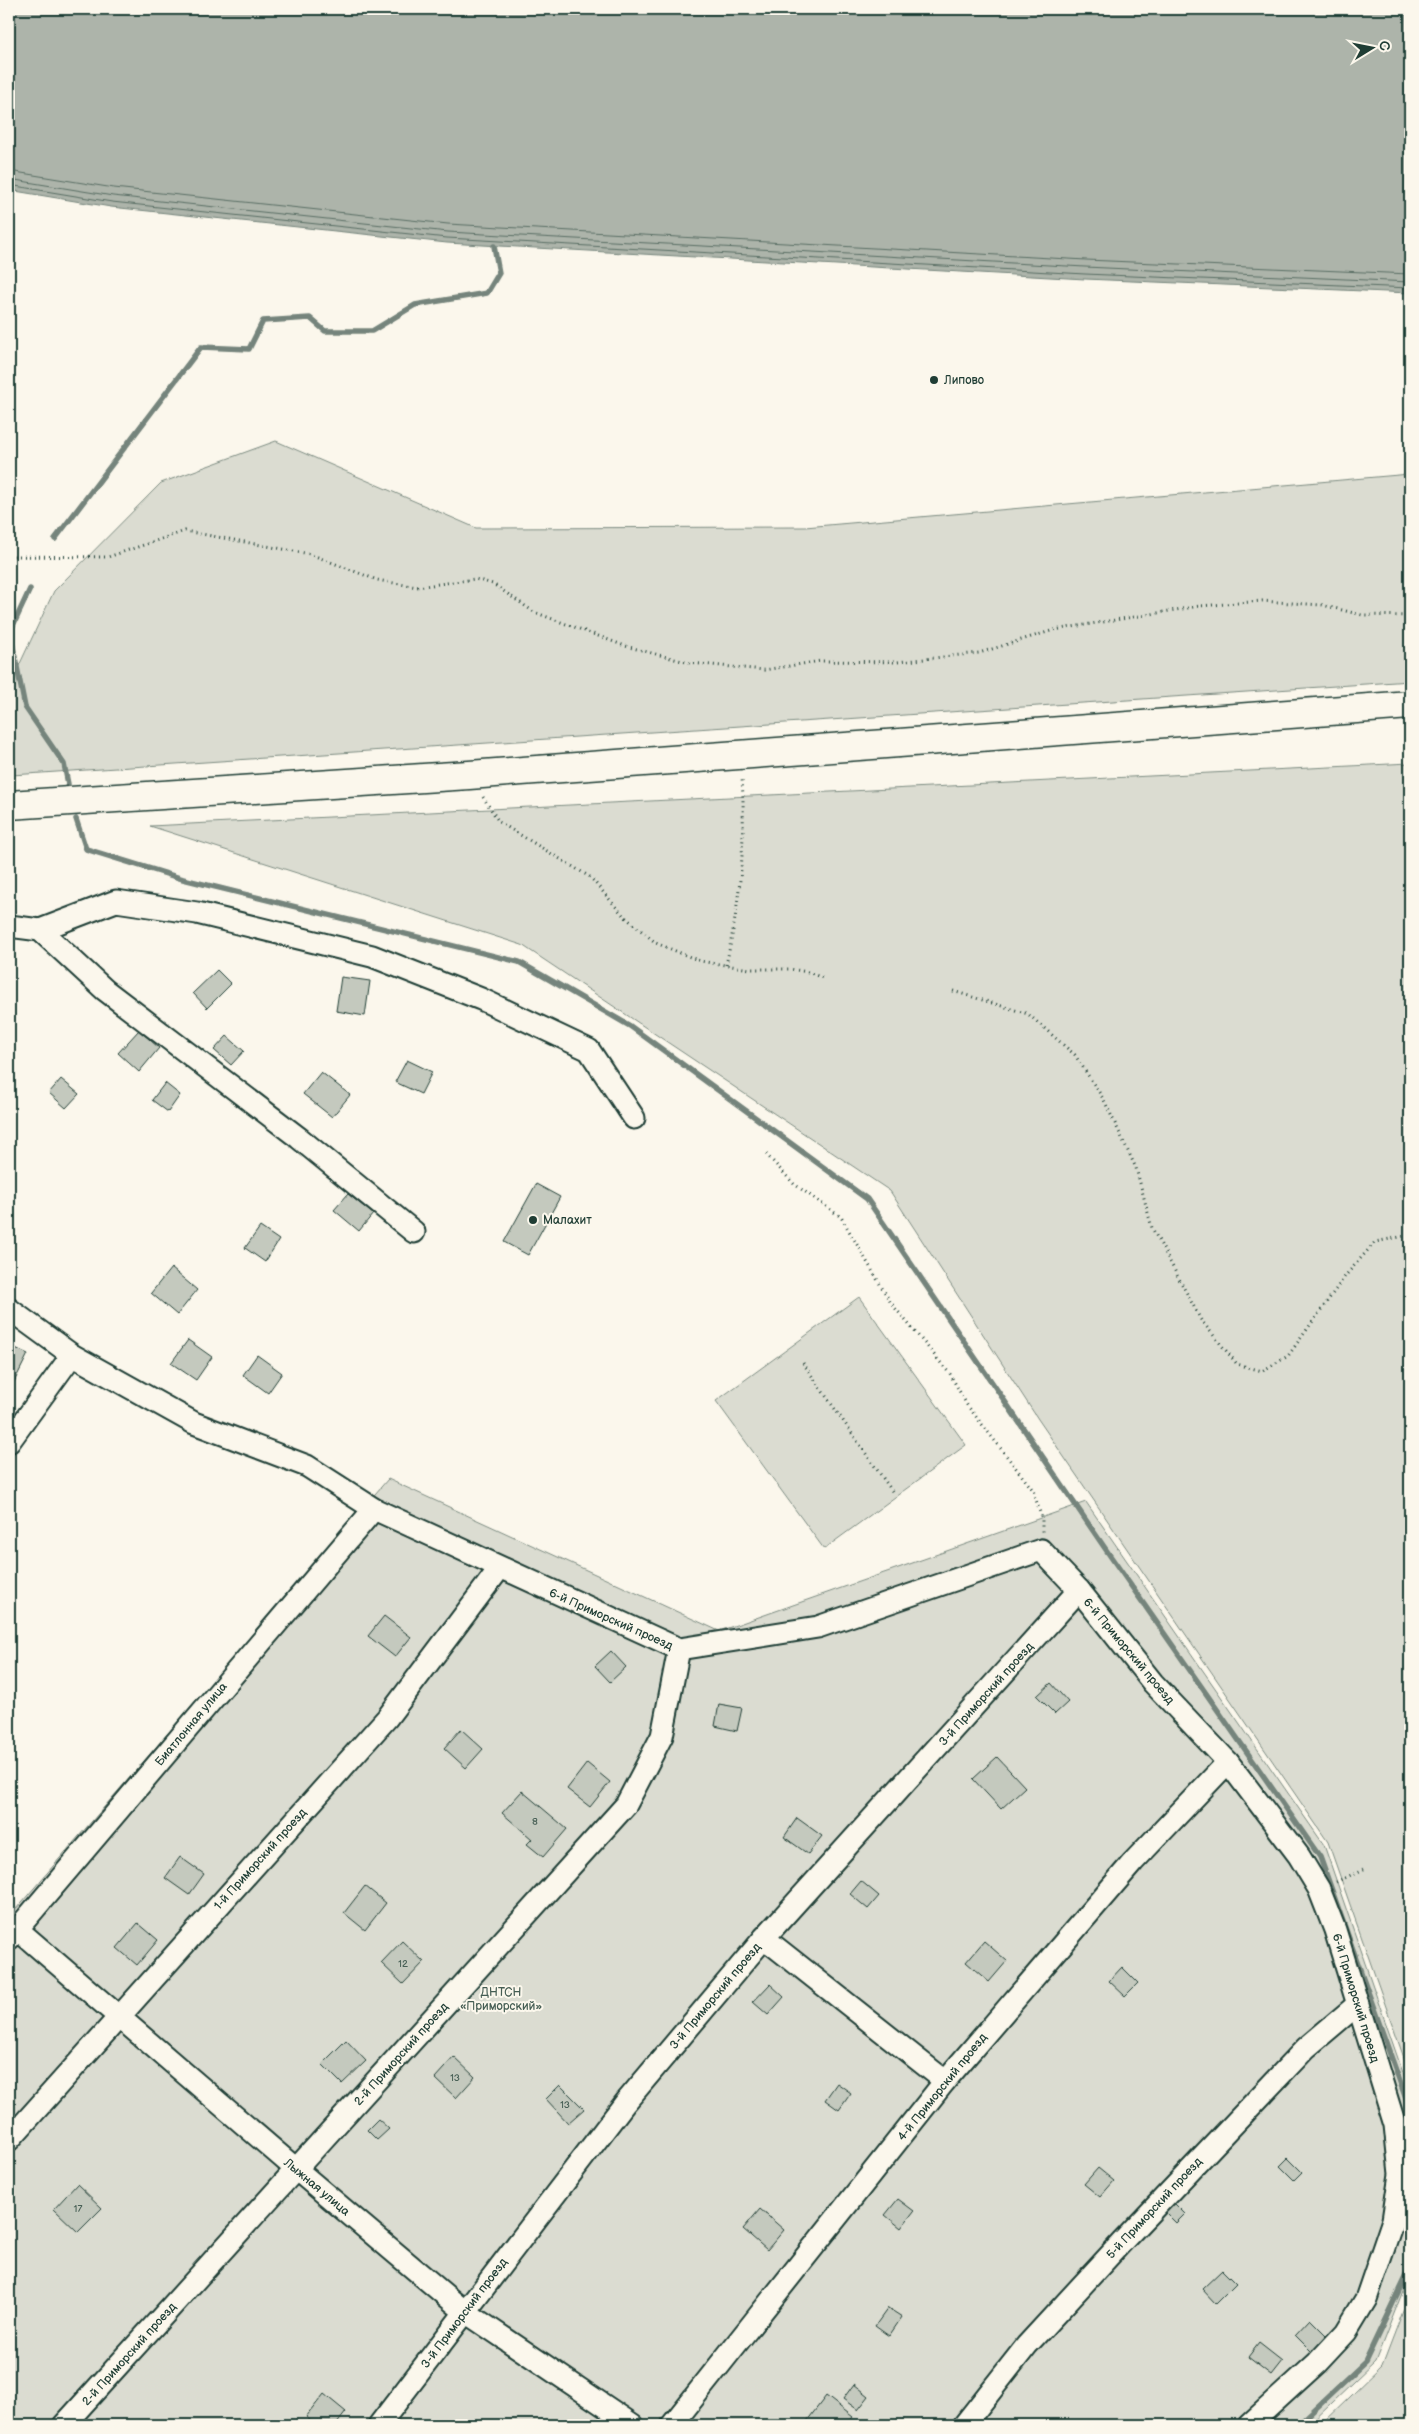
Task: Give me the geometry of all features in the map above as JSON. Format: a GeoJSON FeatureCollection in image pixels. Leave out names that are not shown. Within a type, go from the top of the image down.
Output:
{"type":"FeatureCollection","features":[{"type":"Feature","properties":{"kind":"main road"},"geometry":{"type":"LineString","coordinates":[[9,805],[469,775],[1410,705]]}},
{"type":"Feature","properties":{"kind":"street"},"geometry":{"type":"LineString","coordinates":[[9,926],[40,930],[116,901],[198,913],[372,956],[481,999],[589,1050],[634,1118]]}},
{"type":"Feature","properties":{"kind":"street"},"geometry":{"type":"LineString","coordinates":[[40,930],[105,990],[299,1138],[414,1232]]}},
{"type":"Feature","properties":{"kind":"street","name":"6-й Приморский проезд"},"geometry":{"type":"LineString","coordinates":[[9,1309],[72,1355],[194,1422],[307,1466],[374,1509],[679,1649],[818,1627],[1041,1550],[1079,1590],[1153,1683],[1228,1762],[1299,1856],[1319,1889],[1358,2004],[1395,2125],[1400,2174],[1393,2220],[1366,2299],[1346,2332],[1317,2363],[1249,2425]]}},
{"type":"Feature","properties":{"kind":"street"},"geometry":{"type":"LineString","coordinates":[[9,1442],[72,1355]]}},
{"type":"Feature","properties":{"kind":"street","name":"Биатлонная улица"},"geometry":{"type":"LineString","coordinates":[[13,1934],[374,1509]]}},
{"type":"Feature","properties":{"kind":"street","name":"1-й Приморский проезд"},"geometry":{"type":"LineString","coordinates":[[9,2140],[387,1718],[499,1568]]}},
{"type":"Feature","properties":{"kind":"street","name":"3-й Приморский проезд"},"geometry":{"type":"LineString","coordinates":[[379,2425],[464,2311],[625,2103],[764,1938],[1079,1590]]}},
{"type":"Feature","properties":{"kind":"street","name":"2-й Приморский проезд"},"geometry":{"type":"LineString","coordinates":[[64,2425],[626,1805],[662,1736],[679,1649]]}},
{"type":"Feature","properties":{"kind":"street","name":"4-й Приморский проезд"},"geometry":{"type":"LineString","coordinates":[[672,2425],[945,2081],[1133,1862],[1228,1762]]}},
{"type":"Feature","properties":{"kind":"street","name":"Лыжная улица"},"geometry":{"type":"LineString","coordinates":[[13,1934],[120,2016],[297,2170],[464,2311],[633,2425]]}},
{"type":"Feature","properties":{"kind":"street"},"geometry":{"type":"LineString","coordinates":[[764,1938],[945,2081]]}},
{"type":"Feature","properties":{"kind":"street","name":"5-й Приморский проезд"},"geometry":{"type":"LineString","coordinates":[[964,2425],[1027,2345],[1122,2242],[1306,2048],[1358,2004]]}},
{"type":"Feature","properties":{"kind":"path"},"geometry":{"type":"LineString","coordinates":[[9,556],[108,557],[185,530],[310,554],[377,580],[417,587],[475,579],[494,584],[534,612],[625,646],[690,663],[764,670],[821,661],[897,662],[979,652],[1054,630],[1200,606],[1262,601],[1322,605],[1362,615],[1410,616]]}},
{"type":"Feature","properties":{"kind":"path"},"geometry":{"type":"LineString","coordinates":[[726,965],[738,913],[744,831],[741,755]]}},
{"type":"Feature","properties":{"kind":"path"},"geometry":{"type":"LineString","coordinates":[[469,775],[499,822],[590,877],[624,916],[656,943],[700,961],[750,969],[790,969],[808,972],[825,979]]}},
{"type":"Feature","properties":{"kind":"path"},"geometry":{"type":"LineString","coordinates":[[953,991],[1028,1014],[1075,1054],[1104,1100],[1136,1168],[1152,1228],[1201,1320],[1237,1364],[1262,1371],[1288,1356],[1346,1275],[1375,1242],[1410,1235]]}},
{"type":"Feature","properties":{"kind":"path"},"geometry":{"type":"LineString","coordinates":[[766,1154],[794,1184],[841,1217],[891,1304],[950,1374],[967,1405],[1033,1490],[1042,1519],[1041,1550]]}},
{"type":"Feature","properties":{"kind":"path"},"geometry":{"type":"LineString","coordinates":[[803,1363],[894,1494]]}},
{"type":"Feature","properties":{"kind":"path"},"geometry":{"type":"LineString","coordinates":[[1319,1889],[1364,1870]]}},
{"type":"Feature","properties":{"kind":"green space"},"geometry":{"type":"Polygon","coordinates":[[[276,441],[476,528],[805,527],[1410,474],[1410,681],[12,775],[9,758],[9,687],[54,591],[161,483],[276,441]]]}},
{"type":"Feature","properties":{"kind":"green space"},"geometry":{"type":"Polygon","coordinates":[[[1410,763],[1410,2075],[1328,1842],[1038,1419],[890,1191],[522,945],[150,826],[1410,763]]]}},
{"type":"Feature","properties":{"kind":"green space"},"geometry":{"type":"Polygon","coordinates":[[[859,1297],[966,1445],[824,1549],[716,1401],[859,1297]]]}},
{"type":"Feature","properties":{"kind":"green space","name":"ДНТСН «Приморский»"},"geometry":{"type":"Polygon","coordinates":[[[388,1479],[719,1631],[1086,1502],[1324,1845],[1410,2093],[1410,2273],[1375,2362],[1309,2425],[9,2425],[9,1917],[388,1479]]]}},
{"type":"Feature","properties":{"kind":"green space"},"geometry":{"type":"Polygon","coordinates":[[[1410,2293],[1410,2425],[1321,2425],[1382,2366],[1410,2293]]]}},
{"type":"Feature","properties":{"kind":"water"},"geometry":{"type":"Polygon","coordinates":[[[9,9],[1410,9],[1410,293],[1085,279],[447,243],[111,207],[9,190],[9,9]]]}},
{"type":"Feature","properties":{"kind":"building"},"geometry":{"type":"Polygon","coordinates":[[[217,970],[231,984],[207,1008],[193,993],[217,970]]]}},
{"type":"Feature","properties":{"kind":"building"},"geometry":{"type":"Polygon","coordinates":[[[341,977],[370,981],[365,1016],[336,1011],[341,977]]]}},
{"type":"Feature","properties":{"kind":"building"},"geometry":{"type":"Polygon","coordinates":[[[139,1030],[159,1048],[139,1072],[118,1053],[139,1030]]]}},
{"type":"Feature","properties":{"kind":"building"},"geometry":{"type":"Polygon","coordinates":[[[227,1036],[244,1051],[231,1065],[214,1050],[227,1036]]]}},
{"type":"Feature","properties":{"kind":"building"},"geometry":{"type":"Polygon","coordinates":[[[407,1060],[432,1072],[421,1094],[395,1082],[407,1060]]]}},
{"type":"Feature","properties":{"kind":"building"},"geometry":{"type":"Polygon","coordinates":[[[321,1072],[350,1095],[332,1117],[303,1094],[321,1072]]]}},
{"type":"Feature","properties":{"kind":"building"},"geometry":{"type":"Polygon","coordinates":[[[61,1079],[79,1094],[66,1108],[49,1093],[61,1079]]]}},
{"type":"Feature","properties":{"kind":"building"},"geometry":{"type":"Polygon","coordinates":[[[165,1083],[180,1095],[168,1112],[152,1100],[165,1083]]]}},
{"type":"Feature","properties":{"kind":"building"},"geometry":{"type":"Polygon","coordinates":[[[536,1184],[560,1197],[528,1255],[504,1242],[536,1184]]]}},
{"type":"Feature","properties":{"kind":"building"},"geometry":{"type":"Polygon","coordinates":[[[348,1194],[373,1214],[359,1231],[334,1210],[348,1194]]]}},
{"type":"Feature","properties":{"kind":"building"},"geometry":{"type":"Polygon","coordinates":[[[260,1227],[279,1240],[265,1262],[245,1248],[260,1227]]]}},
{"type":"Feature","properties":{"kind":"building"},"geometry":{"type":"Polygon","coordinates":[[[171,1268],[197,1290],[177,1315],[151,1293],[171,1268]]]}},
{"type":"Feature","properties":{"kind":"building"},"geometry":{"type":"Polygon","coordinates":[[[188,1340],[212,1357],[196,1380],[171,1363],[188,1340]]]}},
{"type":"Feature","properties":{"kind":"building"},"geometry":{"type":"Polygon","coordinates":[[[11,1346],[28,1354],[14,1382],[9,1379],[9,1351],[11,1346]]]}},
{"type":"Feature","properties":{"kind":"building"},"geometry":{"type":"Polygon","coordinates":[[[257,1355],[282,1373],[268,1393],[243,1375],[257,1355]]]}},
{"type":"Feature","properties":{"kind":"building"},"geometry":{"type":"Polygon","coordinates":[[[384,1616],[411,1637],[395,1657],[368,1636],[384,1616]]]}},
{"type":"Feature","properties":{"kind":"building"},"geometry":{"type":"Polygon","coordinates":[[[611,1651],[626,1667],[610,1682],[595,1666],[611,1651]]]}},
{"type":"Feature","properties":{"kind":"building"},"geometry":{"type":"Polygon","coordinates":[[[1051,1683],[1068,1702],[1055,1714],[1037,1696],[1051,1683]]]}},
{"type":"Feature","properties":{"kind":"building"},"geometry":{"type":"Polygon","coordinates":[[[719,1704],[742,1708],[737,1731],[715,1726],[719,1704]]]}},
{"type":"Feature","properties":{"kind":"building"},"geometry":{"type":"Polygon","coordinates":[[[461,1729],[483,1749],[466,1768],[444,1748],[461,1729]]]}},
{"type":"Feature","properties":{"kind":"building"},"geometry":{"type":"Polygon","coordinates":[[[997,1757],[1025,1787],[1001,1809],[973,1779],[997,1757]]]}},
{"type":"Feature","properties":{"kind":"building"},"geometry":{"type":"Polygon","coordinates":[[[587,1763],[610,1782],[590,1807],[567,1789],[587,1763]]]}},
{"type":"Feature","properties":{"kind":"building"},"geometry":{"type":"Polygon","coordinates":[[[522,1791],[567,1829],[543,1857],[527,1844],[532,1839],[502,1813],[522,1791]]]}},
{"type":"Feature","properties":{"kind":"building"},"geometry":{"type":"Polygon","coordinates":[[[797,1818],[822,1836],[808,1854],[784,1837],[797,1818]]]}},
{"type":"Feature","properties":{"kind":"building"},"geometry":{"type":"Polygon","coordinates":[[[180,1857],[204,1874],[189,1895],[165,1878],[180,1857]]]}},
{"type":"Feature","properties":{"kind":"building"},"geometry":{"type":"Polygon","coordinates":[[[861,1881],[879,1896],[868,1909],[850,1894],[861,1881]]]}},
{"type":"Feature","properties":{"kind":"building"},"geometry":{"type":"Polygon","coordinates":[[[365,1886],[386,1903],[365,1930],[344,1913],[365,1886]]]}},
{"type":"Feature","properties":{"kind":"building"},"geometry":{"type":"Polygon","coordinates":[[[138,1923],[158,1940],[137,1965],[117,1948],[138,1923]]]}},
{"type":"Feature","properties":{"kind":"building"},"geometry":{"type":"Polygon","coordinates":[[[402,1941],[424,1962],[403,1984],[381,1963],[402,1941]]]}},
{"type":"Feature","properties":{"kind":"building"},"geometry":{"type":"Polygon","coordinates":[[[984,1941],[1007,1961],[989,1982],[966,1962],[984,1941]]]}},
{"type":"Feature","properties":{"kind":"building"},"geometry":{"type":"Polygon","coordinates":[[[1122,1967],[1138,1983],[1125,1996],[1109,1981],[1122,1967]]]}},
{"type":"Feature","properties":{"kind":"building"},"geometry":{"type":"Polygon","coordinates":[[[770,1984],[784,1997],[768,2015],[753,2002],[770,1984]]]}},
{"type":"Feature","properties":{"kind":"building"},"geometry":{"type":"Polygon","coordinates":[[[346,2040],[366,2061],[342,2084],[322,2064],[346,2040]]]}},
{"type":"Feature","properties":{"kind":"building"},"geometry":{"type":"Polygon","coordinates":[[[454,2057],[475,2077],[456,2098],[435,2078],[454,2057]]]}},
{"type":"Feature","properties":{"kind":"building"},"geometry":{"type":"Polygon","coordinates":[[[837,2083],[851,2093],[839,2110],[825,2100],[837,2083]]]}},
{"type":"Feature","properties":{"kind":"building"},"geometry":{"type":"Polygon","coordinates":[[[560,2085],[584,2109],[568,2123],[546,2099],[560,2085]]]}},
{"type":"Feature","properties":{"kind":"building"},"geometry":{"type":"Polygon","coordinates":[[[378,2119],[389,2129],[377,2140],[367,2130],[378,2119]]]}},
{"type":"Feature","properties":{"kind":"building"},"geometry":{"type":"Polygon","coordinates":[[[1288,2158],[1302,2172],[1294,2180],[1280,2166],[1288,2158]]]}},
{"type":"Feature","properties":{"kind":"building"},"geometry":{"type":"Polygon","coordinates":[[[1098,2168],[1114,2181],[1100,2197],[1084,2184],[1098,2168]]]}},
{"type":"Feature","properties":{"kind":"building"},"geometry":{"type":"Polygon","coordinates":[[[77,2184],[102,2208],[78,2232],[54,2209],[77,2184]]]}},
{"type":"Feature","properties":{"kind":"building"},"geometry":{"type":"Polygon","coordinates":[[[898,2199],[914,2211],[901,2228],[885,2215],[898,2199]]]}},
{"type":"Feature","properties":{"kind":"building"},"geometry":{"type":"Polygon","coordinates":[[[1174,2203],[1185,2214],[1176,2223],[1165,2212],[1174,2203]]]}},
{"type":"Feature","properties":{"kind":"building"},"geometry":{"type":"Polygon","coordinates":[[[760,2209],[784,2230],[767,2250],[743,2229],[760,2209]]]}},
{"type":"Feature","properties":{"kind":"building"},"geometry":{"type":"Polygon","coordinates":[[[1222,2270],[1236,2284],[1216,2304],[1202,2289],[1222,2270]]]}},
{"type":"Feature","properties":{"kind":"building"},"geometry":{"type":"Polygon","coordinates":[[[888,2308],[902,2317],[889,2336],[875,2326],[888,2308]]]}},
{"type":"Feature","properties":{"kind":"building"},"geometry":{"type":"Polygon","coordinates":[[[1310,2319],[1329,2338],[1314,2354],[1295,2335],[1310,2319]]]}},
{"type":"Feature","properties":{"kind":"building"},"geometry":{"type":"Polygon","coordinates":[[[1259,2343],[1282,2361],[1271,2375],[1248,2357],[1259,2343]]]}},
{"type":"Feature","properties":{"kind":"building"},"geometry":{"type":"Polygon","coordinates":[[[854,2384],[869,2396],[858,2410],[843,2399],[854,2384]]]}},
{"type":"Feature","properties":{"kind":"building"},"geometry":{"type":"Polygon","coordinates":[[[324,2394],[346,2412],[336,2425],[316,2425],[306,2417],[324,2394]]]}},
{"type":"Feature","properties":{"kind":"building"},"geometry":{"type":"Polygon","coordinates":[[[826,2396],[853,2417],[846,2425],[811,2425],[807,2421],[826,2396]]]}},
{"type":"Feature","properties":{"kind":"waterway"},"geometry":{"type":"LineString","coordinates":[[55,539],[201,347],[249,349],[263,321],[310,318],[325,331],[372,331],[415,305],[487,293],[499,273],[494,246]]}},
{"type":"Feature","properties":{"kind":"waterway"},"geometry":{"type":"LineString","coordinates":[[30,589],[10,632],[25,707],[64,764],[68,784]]}},
{"type":"Feature","properties":{"kind":"waterway"},"geometry":{"type":"LineString","coordinates":[[76,819],[86,849],[183,879],[519,962],[630,1026],[867,1199],[1111,1557],[1320,1857],[1410,2110]]}},
{"type":"Feature","properties":{"kind":"waterway"},"geometry":{"type":"LineString","coordinates":[[1298,2425],[1365,2362],[1410,2267]]}},
{"type":"Feature","properties":{"kind":"place","name":"Липово"},"geometry":{"type":"Point","coordinates":[934,380]}},
{"type":"Feature","properties":{"kind":"place","name":"Малахит"},"geometry":{"type":"Point","coordinates":[533,1220]}}]}
